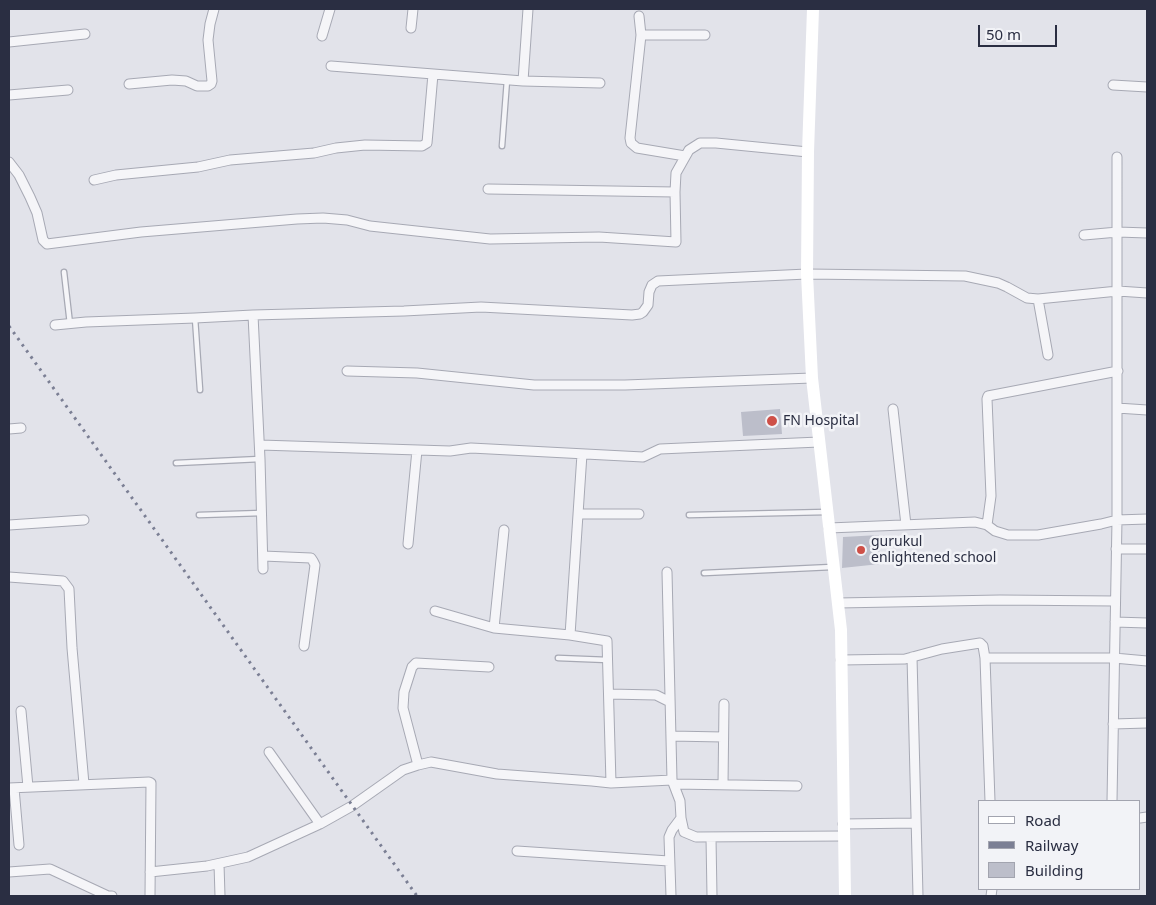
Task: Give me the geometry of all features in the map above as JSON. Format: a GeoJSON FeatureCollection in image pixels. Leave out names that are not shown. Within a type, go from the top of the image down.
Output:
{"type":"FeatureCollection","features":[{"type":"Feature","properties":{"kind":"street"},"geometry":{"type":"LineString","coordinates":[[129,84],[172,80],[186,81],[197,86],[208,86],[211,84],[208,40],[214,9]]}},
{"type":"Feature","properties":{"kind":"street"},"geometry":{"type":"LineString","coordinates":[[322,36],[330,9]]}},
{"type":"Feature","properties":{"kind":"street"},"geometry":{"type":"LineString","coordinates":[[411,28],[413,9]]}},
{"type":"Feature","properties":{"kind":"street"},"geometry":{"type":"LineString","coordinates":[[523,81],[528,9]]}},
{"type":"Feature","properties":{"kind":"street"},"geometry":{"type":"LineString","coordinates":[[813,9],[808,152],[807,274],[812,378],[838,603],[841,660],[845,896]]}},
{"type":"Feature","properties":{"kind":"street"},"geometry":{"type":"LineString","coordinates":[[639,16],[641,35],[631,143],[637,148],[685,156]]}},
{"type":"Feature","properties":{"kind":"street"},"geometry":{"type":"LineString","coordinates":[[9,42],[85,34]]}},
{"type":"Feature","properties":{"kind":"street"},"geometry":{"type":"LineString","coordinates":[[641,35],[705,35]]}},
{"type":"Feature","properties":{"kind":"street"},"geometry":{"type":"LineString","coordinates":[[331,66],[507,80],[600,83]]}},
{"type":"Feature","properties":{"kind":"street"},"geometry":{"type":"LineString","coordinates":[[94,180],[198,167],[230,160],[307,154],[336,148],[365,145],[422,146],[427,142],[433,74]]}},
{"type":"Feature","properties":{"kind":"street"},"geometry":{"type":"LineString","coordinates":[[1113,85],[1147,88]]}},
{"type":"Feature","properties":{"kind":"street"},"geometry":{"type":"LineString","coordinates":[[9,95],[68,90]]}},
{"type":"Feature","properties":{"kind":"street"},"geometry":{"type":"LineString","coordinates":[[9,162],[30,197],[37,213],[43,240],[47,244],[141,232],[323,218],[347,220],[370,226],[490,239],[599,237],[676,242],[676,172],[689,150],[700,143],[716,143],[808,152]]}},
{"type":"Feature","properties":{"kind":"street"},"geometry":{"type":"LineString","coordinates":[[1112,800],[1118,408],[1117,156]]}},
{"type":"Feature","properties":{"kind":"street"},"geometry":{"type":"LineString","coordinates":[[488,189],[675,192]]}},
{"type":"Feature","properties":{"kind":"street"},"geometry":{"type":"LineString","coordinates":[[1084,235],[1118,232],[1147,233]]}},
{"type":"Feature","properties":{"kind":"street"},"geometry":{"type":"LineString","coordinates":[[56,326],[253,314],[404,312],[481,306],[632,315],[643,312],[648,305],[649,292],[652,285],[658,281],[807,274],[965,276],[998,283],[1027,298],[1038,299],[1118,291],[1147,293]]}},
{"type":"Feature","properties":{"kind":"street"},"geometry":{"type":"LineString","coordinates":[[1038,299],[1048,355]]}},
{"type":"Feature","properties":{"kind":"street"},"geometry":{"type":"LineString","coordinates":[[253,314],[260,446],[263,569]]}},
{"type":"Feature","properties":{"kind":"street"},"geometry":{"type":"LineString","coordinates":[[347,371],[417,372],[534,384],[625,385],[812,378]]}},
{"type":"Feature","properties":{"kind":"street"},"geometry":{"type":"LineString","coordinates":[[987,526],[991,496],[988,396],[1118,371]]}},
{"type":"Feature","properties":{"kind":"street"},"geometry":{"type":"LineString","coordinates":[[893,408],[906,525]]}},
{"type":"Feature","properties":{"kind":"street"},"geometry":{"type":"LineString","coordinates":[[1118,408],[1147,410]]}},
{"type":"Feature","properties":{"kind":"street"},"geometry":{"type":"LineString","coordinates":[[9,429],[20,428]]}},
{"type":"Feature","properties":{"kind":"street"},"geometry":{"type":"LineString","coordinates":[[260,446],[450,451],[471,448],[643,457],[660,449],[819,442]]}},
{"type":"Feature","properties":{"kind":"street"},"geometry":{"type":"LineString","coordinates":[[408,544],[417,450]]}},
{"type":"Feature","properties":{"kind":"street"},"geometry":{"type":"LineString","coordinates":[[570,635],[582,454]]}},
{"type":"Feature","properties":{"kind":"street"},"geometry":{"type":"LineString","coordinates":[[578,514],[640,514]]}},
{"type":"Feature","properties":{"kind":"street"},"geometry":{"type":"LineString","coordinates":[[829,528],[976,522],[1008,535],[1038,535],[1117,520],[1147,519]]}},
{"type":"Feature","properties":{"kind":"street"},"geometry":{"type":"LineString","coordinates":[[9,525],[84,520]]}},
{"type":"Feature","properties":{"kind":"street"},"geometry":{"type":"LineString","coordinates":[[494,628],[504,530]]}},
{"type":"Feature","properties":{"kind":"street"},"geometry":{"type":"LineString","coordinates":[[1116,549],[1147,549]]}},
{"type":"Feature","properties":{"kind":"street"},"geometry":{"type":"LineString","coordinates":[[263,556],[311,558],[314,561],[304,646]]}},
{"type":"Feature","properties":{"kind":"street"},"geometry":{"type":"LineString","coordinates":[[667,572],[673,782],[680,801],[684,832],[696,837],[711,838],[916,824]]}},
{"type":"Feature","properties":{"kind":"street"},"geometry":{"type":"LineString","coordinates":[[9,576],[63,581],[69,589],[72,648],[84,784]]}},
{"type":"Feature","properties":{"kind":"street"},"geometry":{"type":"LineString","coordinates":[[838,603],[1115,600]]}},
{"type":"Feature","properties":{"kind":"street"},"geometry":{"type":"LineString","coordinates":[[435,611],[494,628],[607,640],[611,782]]}},
{"type":"Feature","properties":{"kind":"street"},"geometry":{"type":"LineString","coordinates":[[1115,622],[1147,623]]}},
{"type":"Feature","properties":{"kind":"street"},"geometry":{"type":"LineString","coordinates":[[841,660],[905,659],[935,650],[977,642],[983,646],[990,800]]}},
{"type":"Feature","properties":{"kind":"street"},"geometry":{"type":"LineString","coordinates":[[912,657],[918,896]]}},
{"type":"Feature","properties":{"kind":"street"},"geometry":{"type":"LineString","coordinates":[[985,658],[1114,658],[1147,661]]}},
{"type":"Feature","properties":{"kind":"street"},"geometry":{"type":"LineString","coordinates":[[418,765],[403,708],[404,692],[412,667],[416,663],[489,667]]}},
{"type":"Feature","properties":{"kind":"street"},"geometry":{"type":"LineString","coordinates":[[609,694],[649,694],[656,695],[670,702]]}},
{"type":"Feature","properties":{"kind":"street"},"geometry":{"type":"LineString","coordinates":[[723,785],[724,704]]}},
{"type":"Feature","properties":{"kind":"street"},"geometry":{"type":"LineString","coordinates":[[21,711],[28,787]]}},
{"type":"Feature","properties":{"kind":"street"},"geometry":{"type":"LineString","coordinates":[[1113,724],[1147,723]]}},
{"type":"Feature","properties":{"kind":"street"},"geometry":{"type":"LineString","coordinates":[[671,736],[723,736]]}},
{"type":"Feature","properties":{"kind":"street"},"geometry":{"type":"LineString","coordinates":[[269,752],[320,824]]}},
{"type":"Feature","properties":{"kind":"street"},"geometry":{"type":"LineString","coordinates":[[150,872],[219,864],[248,857],[320,824],[352,806],[403,770],[432,762],[497,774],[592,781],[797,786]]}},
{"type":"Feature","properties":{"kind":"street"},"geometry":{"type":"LineString","coordinates":[[592,781],[610,769]]}},
{"type":"Feature","properties":{"kind":"street"},"geometry":{"type":"LineString","coordinates":[[19,845],[11,788],[149,782],[151,783],[150,896]]}},
{"type":"Feature","properties":{"kind":"street"},"geometry":{"type":"LineString","coordinates":[[671,896],[669,837],[681,818]]}},
{"type":"Feature","properties":{"kind":"street"},"geometry":{"type":"LineString","coordinates":[[711,838],[712,896]]}},
{"type":"Feature","properties":{"kind":"street"},"geometry":{"type":"LineString","coordinates":[[517,850],[669,862]]}},
{"type":"Feature","properties":{"kind":"street"},"geometry":{"type":"LineString","coordinates":[[219,864],[220,896]]}},
{"type":"Feature","properties":{"kind":"street"},"geometry":{"type":"LineString","coordinates":[[9,872],[50,869],[108,896],[112,896]]}},
{"type":"Feature","properties":{"kind":"lane"},"geometry":{"type":"LineString","coordinates":[[502,146],[507,80]]}},
{"type":"Feature","properties":{"kind":"lane"},"geometry":{"type":"LineString","coordinates":[[64,272],[70,324]]}},
{"type":"Feature","properties":{"kind":"lane"},"geometry":{"type":"LineString","coordinates":[[195,318],[200,390]]}},
{"type":"Feature","properties":{"kind":"lane"},"geometry":{"type":"LineString","coordinates":[[176,463],[260,459]]}},
{"type":"Feature","properties":{"kind":"lane"},"geometry":{"type":"LineString","coordinates":[[689,515],[827,512]]}},
{"type":"Feature","properties":{"kind":"lane"},"geometry":{"type":"LineString","coordinates":[[199,514],[262,513]]}},
{"type":"Feature","properties":{"kind":"lane"},"geometry":{"type":"LineString","coordinates":[[704,573],[834,566]]}},
{"type":"Feature","properties":{"kind":"lane"},"geometry":{"type":"LineString","coordinates":[[558,658],[608,660]]}},
{"type":"Feature","properties":{"kind":"building"},"geometry":{"type":"Polygon","coordinates":[[[780,409],[782,434],[743,436],[741,412],[780,409]]]}},
{"type":"Feature","properties":{"kind":"building","name":"gurukul enlightened school"},"geometry":{"type":"Polygon","coordinates":[[[879,535],[880,564],[842,568],[843,537],[879,535]]]}},
{"type":"Feature","properties":{"kind":"railway"},"geometry":{"type":"LineString","coordinates":[[9,326],[417,896]]}},
{"type":"Feature","properties":{"kind":"place","name":"FN Hospital"},"geometry":{"type":"Point","coordinates":[772,421]}},
{"type":"Feature","properties":{"kind":"place","name":"gurukul enlightened school"},"geometry":{"type":"Point","coordinates":[861,550]}}]}
